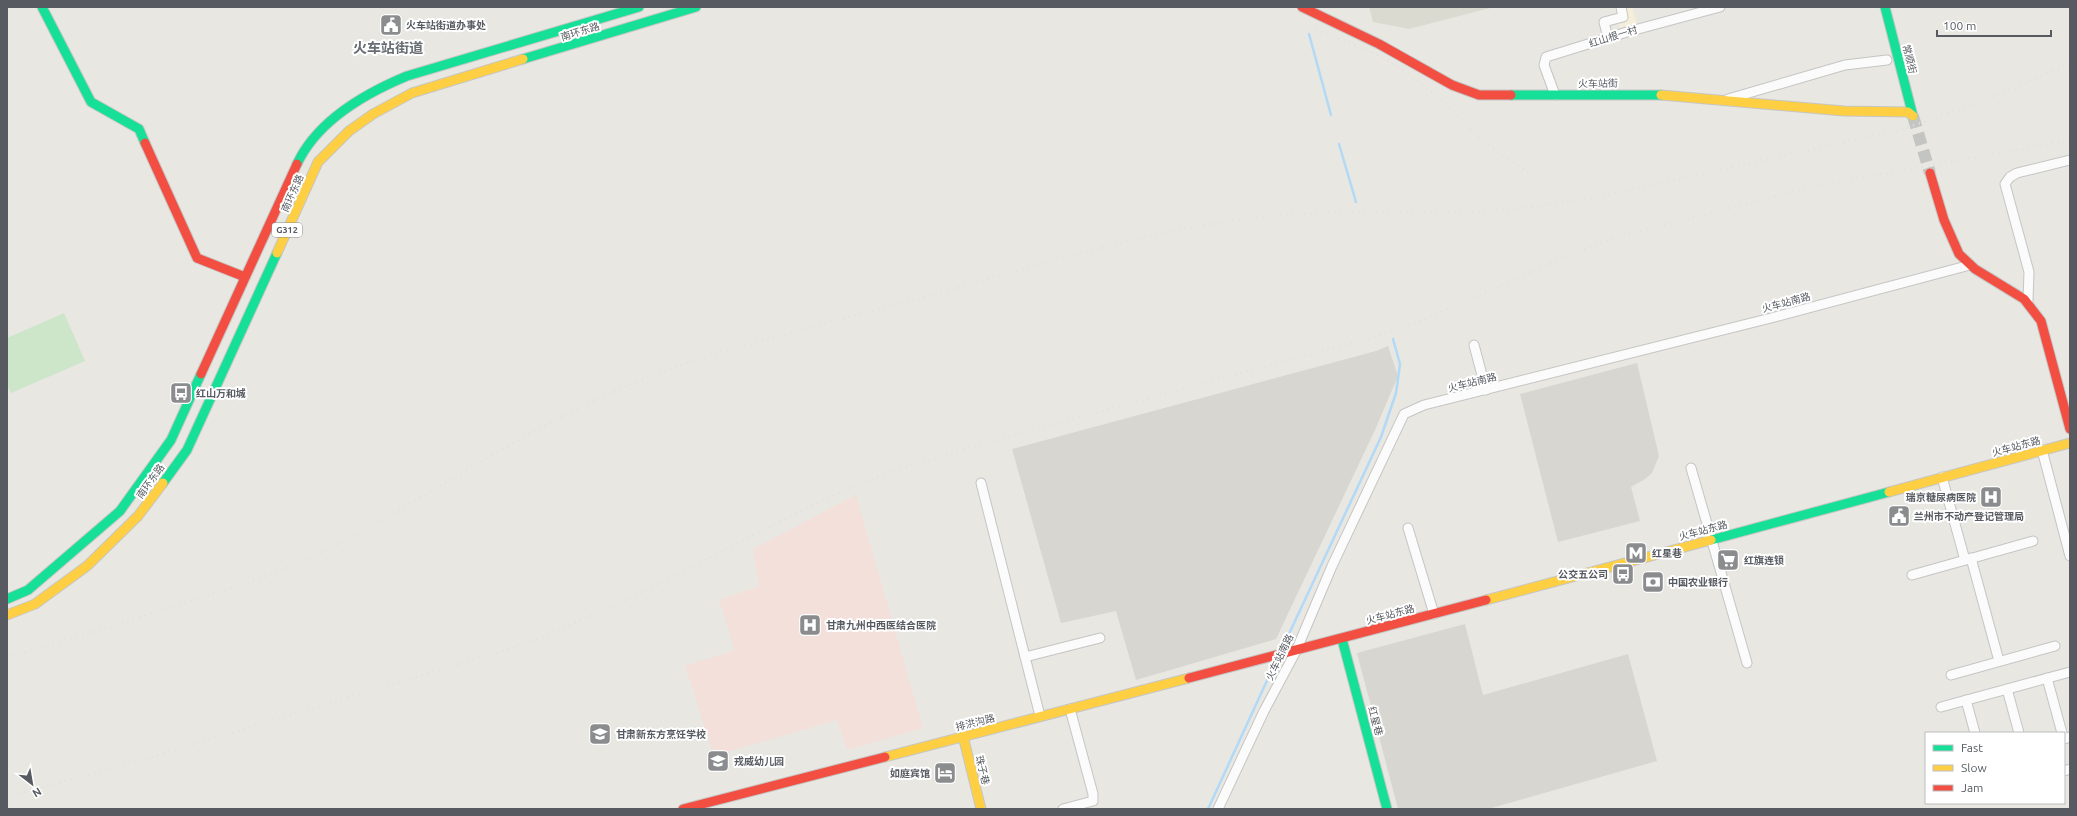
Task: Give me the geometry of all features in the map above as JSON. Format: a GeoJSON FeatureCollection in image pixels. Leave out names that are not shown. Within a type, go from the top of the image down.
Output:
{"type":"FeatureCollection","features":[{"type":"Feature","properties":{"kind":"main road"},"geometry":{"type":"LineString","coordinates":[[42,7],[91,102],[139,129],[197,258],[245,277]]}},
{"type":"Feature","properties":{"kind":"main road","name":"南环东路"},"geometry":{"type":"LineString","coordinates":[[7,599],[28,590],[120,511],[171,440],[302,153],[316,135],[375,90],[407,76],[639,7]]}},
{"type":"Feature","properties":{"kind":"main road","name":"南环东路"},"geometry":{"type":"LineString","coordinates":[[7,615],[35,604],[87,566],[138,516],[187,450],[318,162],[329,147],[384,106],[412,93],[696,7]]}},
{"type":"Feature","properties":{"kind":"main road","name":"火车站街"},"geometry":{"type":"LineString","coordinates":[[1302,7],[1378,44],[1426,73],[1463,91],[1479,95],[1644,94],[1844,111],[1908,112],[1913,116]]}},
{"type":"Feature","properties":{"kind":"main road","name":"常顺街"},"geometry":{"type":"LineString","coordinates":[[1885,7],[1913,116]]}},
{"type":"Feature","properties":{"kind":"main road"},"geometry":{"type":"LineString","coordinates":[[1930,173],[1952,240],[1964,260],[2028,301],[2041,321],[2070,429]]}},
{"type":"Feature","properties":{"kind":"main road","name":"火车站东路"},"geometry":{"type":"LineString","coordinates":[[1272,657],[2070,442]]}},
{"type":"Feature","properties":{"kind":"main road","name":"红星巷"},"geometry":{"type":"LineString","coordinates":[[1342,639],[1388,809]]}},
{"type":"Feature","properties":{"kind":"main road","name":"排洪沟路"},"geometry":{"type":"LineString","coordinates":[[683,809],[1272,657]]}},
{"type":"Feature","properties":{"kind":"main road","name":"珠子巷"},"geometry":{"type":"LineString","coordinates":[[963,736],[981,809]]}},
{"type":"Feature","properties":{"kind":"street"},"geometry":{"type":"LineString","coordinates":[[1608,38],[1604,22],[1623,17],[1621,7]]}},
{"type":"Feature","properties":{"kind":"street","name":"红山根一村"},"geometry":{"type":"LineString","coordinates":[[1555,95],[1544,65],[1546,57],[1693,10],[1720,7]]}},
{"type":"Feature","properties":{"kind":"street"},"geometry":{"type":"LineString","coordinates":[[1725,100],[1845,65],[1887,60]]}},
{"type":"Feature","properties":{"kind":"street"},"geometry":{"type":"LineString","coordinates":[[2028,301],[2029,272],[2005,184],[2010,177],[2017,173],[2070,160]]}},
{"type":"Feature","properties":{"kind":"street","name":"火车站南路"},"geometry":{"type":"LineString","coordinates":[[1218,809],[1404,414],[1411,410],[1486,390],[1764,320],[1970,265]]}},
{"type":"Feature","properties":{"kind":"street"},"geometry":{"type":"LineString","coordinates":[[1474,345],[1486,390]]}},
{"type":"Feature","properties":{"kind":"street"},"geometry":{"type":"LineString","coordinates":[[2042,450],[2070,556]]}},
{"type":"Feature","properties":{"kind":"street"},"geometry":{"type":"LineString","coordinates":[[1691,468],[1746,663]]}},
{"type":"Feature","properties":{"kind":"street"},"geometry":{"type":"LineString","coordinates":[[1942,477],[1999,662]]}},
{"type":"Feature","properties":{"kind":"street"},"geometry":{"type":"LineString","coordinates":[[981,483],[1040,716]]}},
{"type":"Feature","properties":{"kind":"street"},"geometry":{"type":"LineString","coordinates":[[1408,528],[1434,614]]}},
{"type":"Feature","properties":{"kind":"street"},"geometry":{"type":"LineString","coordinates":[[1912,575],[2033,541]]}},
{"type":"Feature","properties":{"kind":"street"},"geometry":{"type":"LineString","coordinates":[[1025,657],[1100,638]]}},
{"type":"Feature","properties":{"kind":"street"},"geometry":{"type":"LineString","coordinates":[[1951,675],[2055,646]]}},
{"type":"Feature","properties":{"kind":"street"},"geometry":{"type":"LineString","coordinates":[[1941,707],[2070,672]]}},
{"type":"Feature","properties":{"kind":"street"},"geometry":{"type":"LineString","coordinates":[[2048,678],[2062,732]]}},
{"type":"Feature","properties":{"kind":"street"},"geometry":{"type":"LineString","coordinates":[[2007,689],[2019,732]]}},
{"type":"Feature","properties":{"kind":"street"},"geometry":{"type":"LineString","coordinates":[[1966,700],[1975,732]]}},
{"type":"Feature","properties":{"kind":"street"},"geometry":{"type":"LineString","coordinates":[[1064,809],[1093,801],[1093,794],[1070,709]]}},
{"type":"Feature","properties":{"kind":"shaded area"},"geometry":{"type":"Polygon","coordinates":[[[1369,7],[1494,7],[1409,29],[1373,22],[1369,7]]]}},
{"type":"Feature","properties":{"kind":"shaded area"},"geometry":{"type":"Polygon","coordinates":[[[1615,7],[1632,7],[1637,23],[1620,28],[1615,7]]]}},
{"type":"Feature","properties":{"kind":"shaded area"},"geometry":{"type":"Polygon","coordinates":[[[1388,346],[1398,376],[1375,430],[1276,639],[1136,680],[1116,611],[1061,623],[1012,449],[1376,351],[1388,346]]]}},
{"type":"Feature","properties":{"kind":"shaded area","name":"公交五公司"},"geometry":{"type":"Polygon","coordinates":[[[1637,363],[1659,456],[1652,473],[1631,487],[1640,521],[1558,542],[1520,394],[1637,363]]]}},
{"type":"Feature","properties":{"kind":"shaded area","name":"甘肃九州中西医结合医院"},"geometry":{"type":"Polygon","coordinates":[[[856,495],[923,728],[847,750],[837,720],[714,756],[685,666],[735,650],[719,600],[759,586],[753,549],[856,495]]]}},
{"type":"Feature","properties":{"kind":"shaded area"},"geometry":{"type":"Polygon","coordinates":[[[1465,624],[1483,695],[1628,654],[1657,761],[1488,809],[1398,809],[1357,653],[1465,624]]]}},
{"type":"Feature","properties":{"kind":"green space"},"geometry":{"type":"Polygon","coordinates":[[[64,313],[85,361],[11,393],[7,385],[7,338],[64,313]]]}},
{"type":"Feature","properties":{"kind":"waterway"},"geometry":{"type":"LineString","coordinates":[[1309,34],[1331,115]]}},
{"type":"Feature","properties":{"kind":"waterway"},"geometry":{"type":"LineString","coordinates":[[1339,144],[1356,202]]}},
{"type":"Feature","properties":{"kind":"waterway"},"geometry":{"type":"LineString","coordinates":[[1281,651],[1381,437],[1396,393],[1400,364],[1393,339]]}},
{"type":"Feature","properties":{"kind":"waterway"},"geometry":{"type":"LineString","coordinates":[[1208,809],[1276,661]]}},
{"type":"Feature","properties":{"kind":"tunnel"},"geometry":{"type":"LineString","coordinates":[[1913,116],[1930,173]]}},
{"type":"Feature","properties":{"kind":"railway"},"geometry":{"type":"LineString","coordinates":[[1316,29],[1376,54],[1405,71],[1445,103],[1483,141],[1529,173]]}},
{"type":"Feature","properties":{"kind":"railway"},"geometry":{"type":"LineString","coordinates":[[7,657],[96,631],[218,592],[302,562],[360,532],[483,460],[566,414],[608,394],[652,376],[722,352],[1093,250],[1173,231],[1280,215],[1359,212],[1464,212],[1531,207],[1598,197],[1894,131],[1940,117],[1983,101],[2070,63]]}},
{"type":"Feature","properties":{"kind":"railway"},"geometry":{"type":"LineString","coordinates":[[7,796],[112,769],[515,647],[552,633],[630,598],[810,506],[884,474],[974,446],[1388,333],[1419,322],[1571,254],[1615,238],[1815,186],[2070,140]]}},
{"type":"Feature","properties":{"kind":"traffic: fast"},"geometry":{"type":"LineString","coordinates":[[42,7],[91,102],[139,129],[145,143]]}},
{"type":"Feature","properties":{"kind":"traffic: fast"},"geometry":{"type":"LineString","coordinates":[[297,164],[317,134],[330,122],[359,100],[391,83],[407,76],[639,7]]}},
{"type":"Feature","properties":{"kind":"traffic: fast"},"geometry":{"type":"LineString","coordinates":[[523,59],[696,7]]}},
{"type":"Feature","properties":{"kind":"traffic: fast"},"geometry":{"type":"LineString","coordinates":[[1885,7],[1913,116]]}},
{"type":"Feature","properties":{"kind":"traffic: fast"},"geometry":{"type":"LineString","coordinates":[[1511,95],[1661,95]]}},
{"type":"Feature","properties":{"kind":"traffic: fast"},"geometry":{"type":"LineString","coordinates":[[163,483],[187,450],[277,253]]}},
{"type":"Feature","properties":{"kind":"traffic: fast"},"geometry":{"type":"LineString","coordinates":[[7,599],[28,590],[120,511],[171,440],[201,374]]}},
{"type":"Feature","properties":{"kind":"traffic: fast"},"geometry":{"type":"LineString","coordinates":[[1711,540],[1889,492]]}},
{"type":"Feature","properties":{"kind":"traffic: fast"},"geometry":{"type":"LineString","coordinates":[[1342,639],[1387,809]]}},
{"type":"Feature","properties":{"kind":"traffic: slow"},"geometry":{"type":"LineString","coordinates":[[277,253],[318,162],[349,131],[373,114],[412,93],[523,59]]}},
{"type":"Feature","properties":{"kind":"traffic: slow"},"geometry":{"type":"LineString","coordinates":[[1661,95],[1844,111],[1908,112],[1913,116]]}},
{"type":"Feature","properties":{"kind":"traffic: slow"},"geometry":{"type":"LineString","coordinates":[[1889,492],[2070,443]]}},
{"type":"Feature","properties":{"kind":"traffic: slow"},"geometry":{"type":"LineString","coordinates":[[7,615],[35,604],[87,566],[138,516],[163,483]]}},
{"type":"Feature","properties":{"kind":"traffic: slow"},"geometry":{"type":"LineString","coordinates":[[1486,600],[1711,540]]}},
{"type":"Feature","properties":{"kind":"traffic: slow"},"geometry":{"type":"LineString","coordinates":[[885,757],[1189,678]]}},
{"type":"Feature","properties":{"kind":"traffic: slow"},"geometry":{"type":"LineString","coordinates":[[963,736],[981,809]]}},
{"type":"Feature","properties":{"kind":"traffic: jam"},"geometry":{"type":"LineString","coordinates":[[1302,7],[1379,44],[1452,85],[1479,95],[1511,95]]}},
{"type":"Feature","properties":{"kind":"traffic: jam"},"geometry":{"type":"LineString","coordinates":[[145,143],[197,258],[245,277]]}},
{"type":"Feature","properties":{"kind":"traffic: jam"},"geometry":{"type":"LineString","coordinates":[[201,374],[297,164]]}},
{"type":"Feature","properties":{"kind":"traffic: jam"},"geometry":{"type":"LineString","coordinates":[[1930,173],[1944,220],[1959,254],[1975,269],[2024,299],[2041,321],[2070,429]]}},
{"type":"Feature","properties":{"kind":"traffic: jam"},"geometry":{"type":"LineString","coordinates":[[1189,678],[1486,600]]}},
{"type":"Feature","properties":{"kind":"traffic: jam"},"geometry":{"type":"LineString","coordinates":[[683,809],[885,757]]}},
{"type":"Feature","properties":{"kind":"place","name":"火车站街道办事处"},"geometry":{"type":"Point","coordinates":[391,25]}},
{"type":"Feature","properties":{"kind":"place","name":"红山万和城"},"geometry":{"type":"Point","coordinates":[181,393]}},
{"type":"Feature","properties":{"kind":"place","name":"瑞京糖尿病医院"},"geometry":{"type":"Point","coordinates":[1991,497]}},
{"type":"Feature","properties":{"kind":"place","name":"兰州市不动产登记管理局"},"geometry":{"type":"Point","coordinates":[1899,516]}},
{"type":"Feature","properties":{"kind":"place","name":"红星巷"},"geometry":{"type":"Point","coordinates":[1636,553]}},
{"type":"Feature","properties":{"kind":"place","name":"红旗连锁"},"geometry":{"type":"Point","coordinates":[1728,560]}},
{"type":"Feature","properties":{"kind":"place","name":"公交五公司"},"geometry":{"type":"Point","coordinates":[1623,574]}},
{"type":"Feature","properties":{"kind":"place","name":"中国农业银行"},"geometry":{"type":"Point","coordinates":[1653,582]}},
{"type":"Feature","properties":{"kind":"place","name":"甘肃九州中西医结合医院"},"geometry":{"type":"Point","coordinates":[810,625]}},
{"type":"Feature","properties":{"kind":"place","name":"甘肃新东方烹饪学校"},"geometry":{"type":"Point","coordinates":[600,734]}},
{"type":"Feature","properties":{"kind":"place","name":"戎威幼儿园"},"geometry":{"type":"Point","coordinates":[718,761]}},
{"type":"Feature","properties":{"kind":"place","name":"如庭宾馆"},"geometry":{"type":"Point","coordinates":[945,773]}},
{"type":"Feature","properties":{"kind":"district","name":"火车站街道"},"geometry":{"type":"Point","coordinates":[388,48]}}]}
